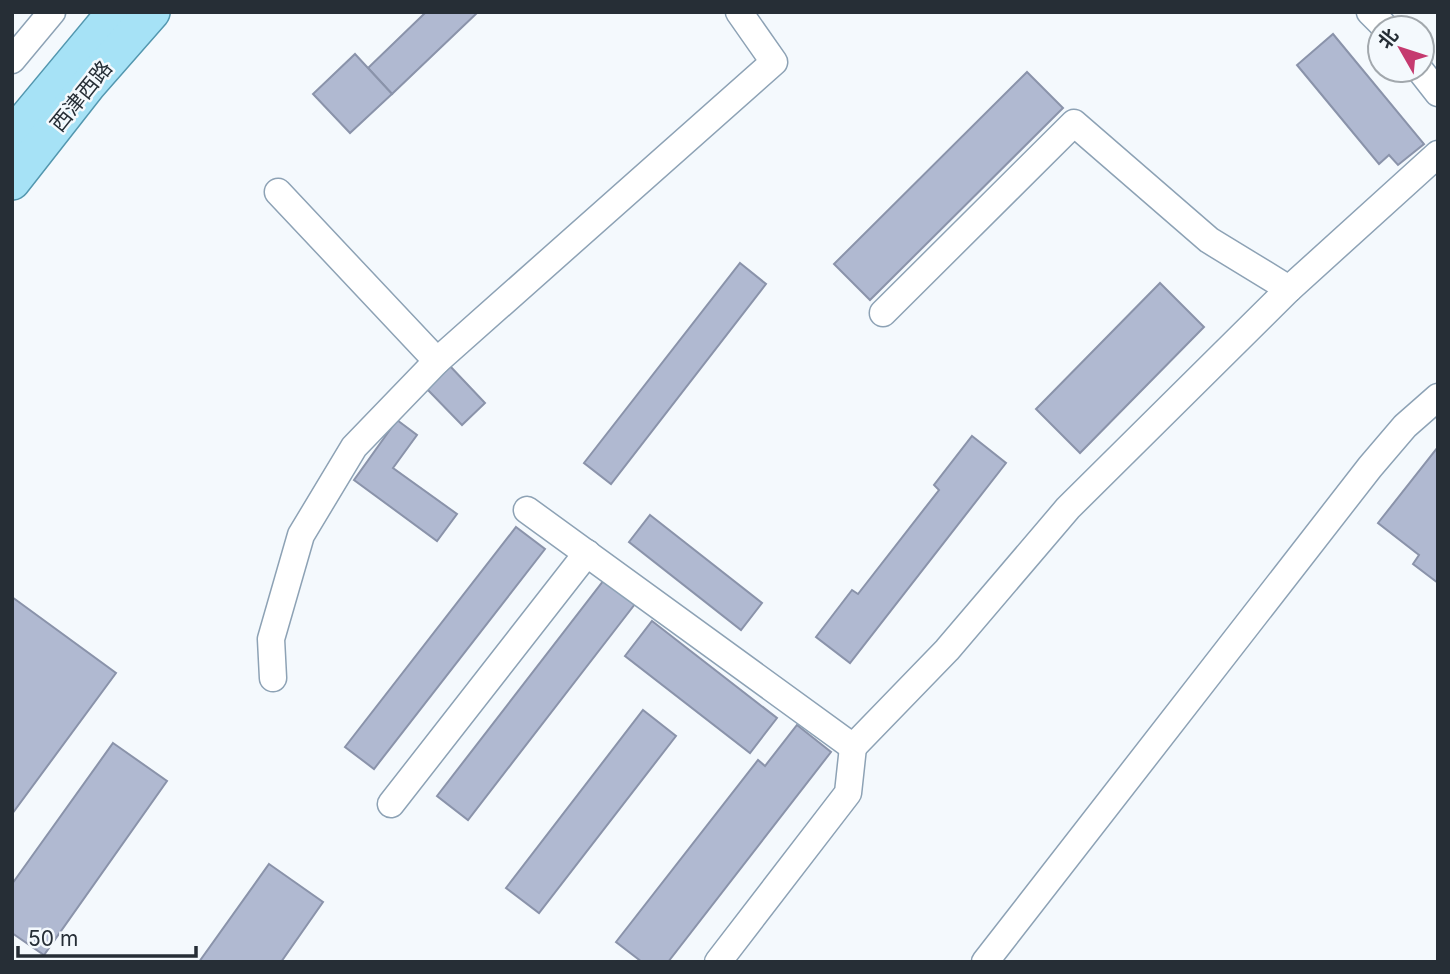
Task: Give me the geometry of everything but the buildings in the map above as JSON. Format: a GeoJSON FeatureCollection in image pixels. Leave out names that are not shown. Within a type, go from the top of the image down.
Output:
{"type":"FeatureCollection","features":[{"type":"Feature","properties":{"kind":"main road","name":"西津西路"},"geometry":{"type":"LineString","coordinates":[[12,136],[115,12]]}},
{"type":"Feature","properties":{"kind":"main road","name":"西津西路"},"geometry":{"type":"LineString","coordinates":[[12,182],[88,85],[152,12]]}},
{"type":"Feature","properties":{"kind":"street"},"geometry":{"type":"LineString","coordinates":[[12,60],[52,12]]}},
{"type":"Feature","properties":{"kind":"street"},"geometry":{"type":"LineString","coordinates":[[273,678],[271,639],[300,535],[354,447],[437,361],[774,62],[739,12]]}},
{"type":"Feature","properties":{"kind":"street"},"geometry":{"type":"LineString","coordinates":[[883,313],[1074,123],[1209,240],[1289,289]]}},
{"type":"Feature","properties":{"kind":"street"},"geometry":{"type":"LineString","coordinates":[[718,962],[848,793],[853,747],[947,650],[1068,508],[1289,289],[1438,153]]}},
{"type":"Feature","properties":{"kind":"street"},"geometry":{"type":"LineString","coordinates":[[278,192],[437,361]]}},
{"type":"Feature","properties":{"kind":"street"},"geometry":{"type":"LineString","coordinates":[[985,962],[1370,467],[1405,426],[1438,397]]}},
{"type":"Feature","properties":{"kind":"street"},"geometry":{"type":"LineString","coordinates":[[527,510],[853,747]]}},
{"type":"Feature","properties":{"kind":"street"},"geometry":{"type":"LineString","coordinates":[[391,804],[587,553]]}}]}
